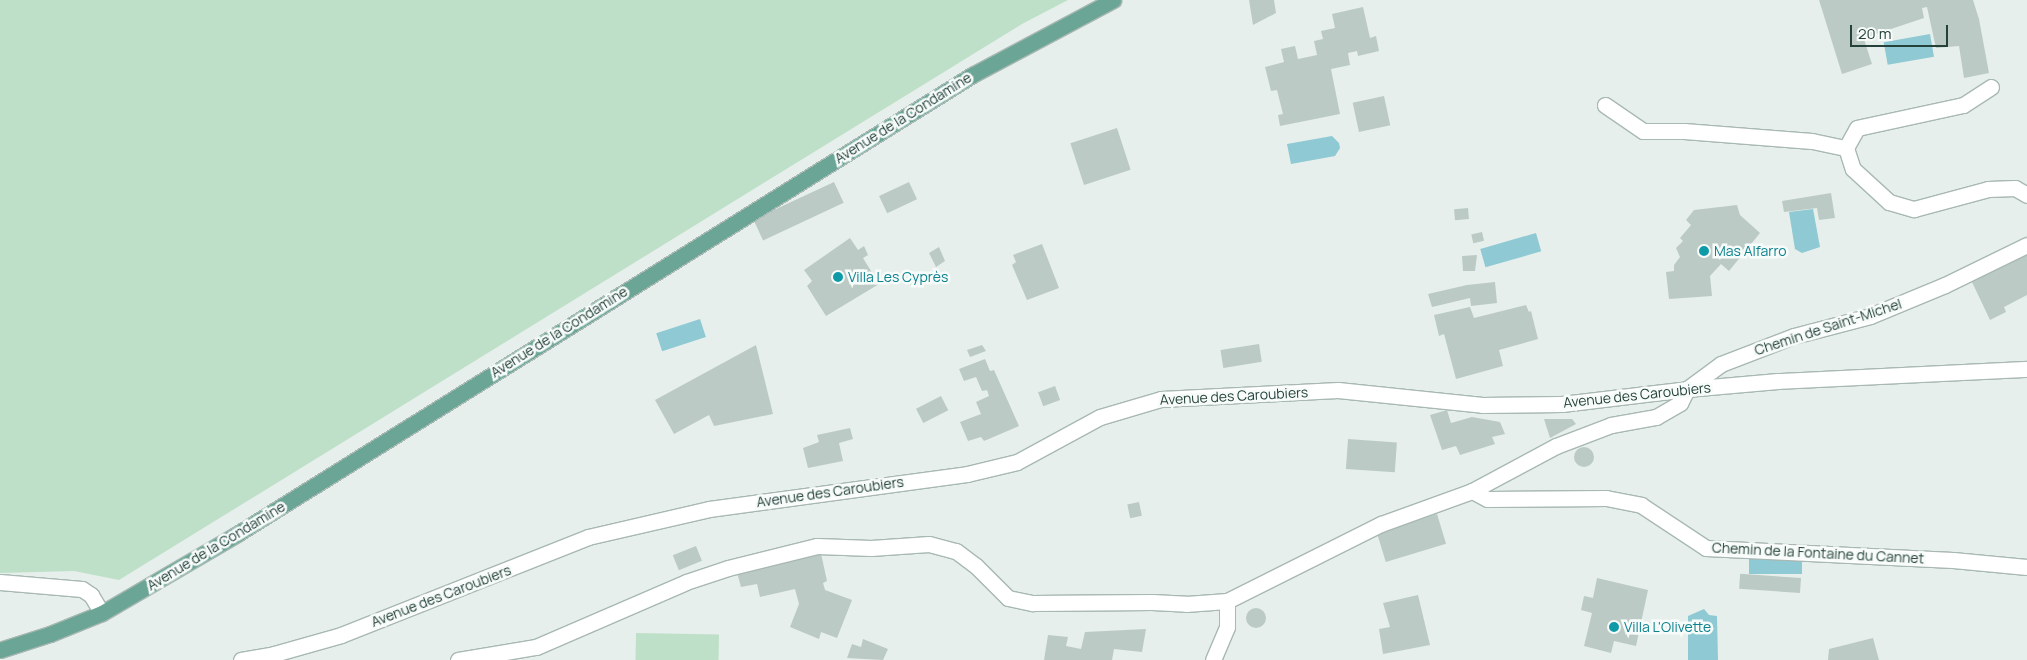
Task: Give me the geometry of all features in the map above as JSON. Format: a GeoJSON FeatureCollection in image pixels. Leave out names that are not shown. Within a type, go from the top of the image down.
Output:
{"type":"FeatureCollection","features":[{"type":"Feature","properties":{"kind":"main road","name":"Avenue de la Condamine"},"geometry":{"type":"LineString","coordinates":[[0,650],[50,634],[102,613],[237,534],[972,75],[1113,0]]}},
{"type":"Feature","properties":{"kind":"street"},"geometry":{"type":"LineString","coordinates":[[1991,87],[1963,105],[1857,128],[1846,148],[1853,169],[1889,202],[1914,209],[1988,189],[2015,188],[2027,195]]}},
{"type":"Feature","properties":{"kind":"street"},"geometry":{"type":"LineString","coordinates":[[1605,105],[1643,131],[1684,131],[1812,141],[1846,148]]}},
{"type":"Feature","properties":{"kind":"street","name":"Chemin de Saint-Michel"},"geometry":{"type":"LineString","coordinates":[[1687,389],[1721,364],[1794,336],[1870,316],[1945,285],[2027,246]]}},
{"type":"Feature","properties":{"kind":"street","name":"Avenue des Caroubiers"},"geometry":{"type":"LineString","coordinates":[[241,660],[274,654],[341,635],[588,537],[709,509],[967,474],[1017,462],[1100,417],[1160,398],[1338,390],[1482,405],[1562,404],[1687,389],[1778,381],[2027,369]]}},
{"type":"Feature","properties":{"kind":"street"},"geometry":{"type":"LineString","coordinates":[[458,660],[536,648],[686,582],[728,568],[817,546],[871,548],[929,544],[956,552],[976,566],[1008,598],[1032,603],[1152,602],[1186,604],[1227,600],[1381,524],[1472,491],[1556,446],[1611,426],[1656,418],[1680,403],[1687,389]]}},
{"type":"Feature","properties":{"kind":"street","name":"Chemin de la Fontaine du Cannet"},"geometry":{"type":"LineString","coordinates":[[1472,491],[1487,498],[1606,498],[1641,505],[1706,548],[1953,560],[2027,567]]}},
{"type":"Feature","properties":{"kind":"street"},"geometry":{"type":"LineString","coordinates":[[0,582],[82,589],[91,595],[102,613]]}},
{"type":"Feature","properties":{"kind":"street"},"geometry":{"type":"LineString","coordinates":[[1213,660],[1227,627],[1227,600]]}},
{"type":"Feature","properties":{"kind":"green space"},"geometry":{"type":"Polygon","coordinates":[[[0,0],[1068,0],[1022,24],[119,580],[74,571],[0,573],[0,0]]]}},
{"type":"Feature","properties":{"kind":"green space"},"geometry":{"type":"Polygon","coordinates":[[[636,633],[719,634],[719,660],[636,660],[636,633]]]}},
{"type":"Feature","properties":{"kind":"water"},"geometry":{"type":"Polygon","coordinates":[[[1930,34],[1934,57],[1888,65],[1884,42],[1930,34]]]}},
{"type":"Feature","properties":{"kind":"water"},"geometry":{"type":"Polygon","coordinates":[[[1332,136],[1339,143],[1340,148],[1335,156],[1291,164],[1287,144],[1332,136]]]}},
{"type":"Feature","properties":{"kind":"water"},"geometry":{"type":"Polygon","coordinates":[[[1813,209],[1820,247],[1802,253],[1795,249],[1789,212],[1813,209]]]}},
{"type":"Feature","properties":{"kind":"water"},"geometry":{"type":"Polygon","coordinates":[[[1536,233],[1541,251],[1485,267],[1480,249],[1536,233]]]}},
{"type":"Feature","properties":{"kind":"water"},"geometry":{"type":"Polygon","coordinates":[[[700,319],[706,337],[662,351],[656,333],[700,319]]]}},
{"type":"Feature","properties":{"kind":"water"},"geometry":{"type":"Polygon","coordinates":[[[1749,558],[1802,558],[1802,574],[1749,574],[1749,558]]]}},
{"type":"Feature","properties":{"kind":"water"},"geometry":{"type":"Polygon","coordinates":[[[1704,609],[1709,615],[1717,616],[1718,660],[1688,660],[1688,616],[1704,609]]]}},
{"type":"Feature","properties":{"kind":"building"},"geometry":{"type":"Polygon","coordinates":[[[1249,0],[1274,0],[1276,13],[1253,25],[1249,0]]]}},
{"type":"Feature","properties":{"kind":"building"},"geometry":{"type":"Polygon","coordinates":[[[1819,0],[1973,0],[1979,19],[1989,73],[1964,78],[1959,46],[1936,48],[1927,7],[1922,8],[1924,18],[1864,38],[1862,33],[1872,64],[1842,74],[1819,0]]]}},
{"type":"Feature","properties":{"kind":"building"},"geometry":{"type":"Polygon","coordinates":[[[1363,7],[1370,38],[1376,36],[1379,51],[1358,56],[1357,51],[1348,53],[1350,65],[1331,69],[1340,114],[1280,126],[1278,115],[1283,114],[1277,90],[1271,91],[1265,67],[1284,62],[1281,49],[1295,46],[1298,59],[1317,55],[1314,41],[1323,39],[1321,31],[1335,28],[1332,14],[1363,7]]]}},
{"type":"Feature","properties":{"kind":"building"},"geometry":{"type":"Polygon","coordinates":[[[1384,96],[1390,125],[1359,132],[1353,103],[1384,96]]]}},
{"type":"Feature","properties":{"kind":"building"},"geometry":{"type":"Polygon","coordinates":[[[1117,128],[1131,170],[1084,185],[1070,143],[1117,128]]]}},
{"type":"Feature","properties":{"kind":"building"},"geometry":{"type":"Polygon","coordinates":[[[834,182],[844,203],[763,240],[753,220],[834,182]]]}},
{"type":"Feature","properties":{"kind":"building"},"geometry":{"type":"Polygon","coordinates":[[[909,182],[917,199],[887,213],[879,196],[909,182]]]}},
{"type":"Feature","properties":{"kind":"building"},"geometry":{"type":"Polygon","coordinates":[[[1831,193],[1835,218],[1819,220],[1817,208],[1784,212],[1782,201],[1831,193]]]}},
{"type":"Feature","properties":{"kind":"building","name":"Mas Alfarro"},"geometry":{"type":"Polygon","coordinates":[[[1737,205],[1740,215],[1760,233],[1729,271],[1721,264],[1710,276],[1712,296],[1669,299],[1666,272],[1674,271],[1674,265],[1680,257],[1676,248],[1683,241],[1680,238],[1691,225],[1686,220],[1694,210],[1737,205]]]}},
{"type":"Feature","properties":{"kind":"building"},"geometry":{"type":"Polygon","coordinates":[[[1468,208],[1469,219],[1455,220],[1454,209],[1468,208]]]}},
{"type":"Feature","properties":{"kind":"building"},"geometry":{"type":"Polygon","coordinates":[[[1482,232],[1484,241],[1473,243],[1471,234],[1482,232]]]}},
{"type":"Feature","properties":{"kind":"building","name":"Villa Les Cyprès"},"geometry":{"type":"Polygon","coordinates":[[[850,238],[858,250],[864,246],[868,255],[863,258],[879,284],[826,316],[807,286],[812,281],[804,270],[850,238]]]}},
{"type":"Feature","properties":{"kind":"building"},"geometry":{"type":"Polygon","coordinates":[[[1042,244],[1059,288],[1027,300],[1012,265],[1016,262],[1013,255],[1042,244]]]}},
{"type":"Feature","properties":{"kind":"building"},"geometry":{"type":"Polygon","coordinates":[[[939,247],[945,261],[936,267],[929,253],[939,247]]]}},
{"type":"Feature","properties":{"kind":"building"},"geometry":{"type":"Polygon","coordinates":[[[2027,251],[2027,295],[2004,307],[2006,312],[1990,320],[1971,280],[2027,251]]]}},
{"type":"Feature","properties":{"kind":"building"},"geometry":{"type":"Polygon","coordinates":[[[1477,255],[1475,271],[1463,271],[1462,256],[1477,255]]]}},
{"type":"Feature","properties":{"kind":"building"},"geometry":{"type":"Polygon","coordinates":[[[1495,282],[1497,303],[1471,306],[1470,298],[1432,307],[1428,294],[1467,285],[1495,282]]]}},
{"type":"Feature","properties":{"kind":"building"},"geometry":{"type":"Polygon","coordinates":[[[1526,305],[1529,312],[1531,311],[1538,339],[1499,350],[1503,366],[1456,379],[1444,334],[1439,336],[1434,315],[1470,307],[1474,318],[1526,305]]]}},
{"type":"Feature","properties":{"kind":"building"},"geometry":{"type":"Polygon","coordinates":[[[1259,344],[1262,362],[1223,368],[1220,350],[1259,344]]]}},
{"type":"Feature","properties":{"kind":"building"},"geometry":{"type":"Polygon","coordinates":[[[756,345],[773,414],[714,426],[709,415],[674,434],[655,400],[756,345]]]}},
{"type":"Feature","properties":{"kind":"building"},"geometry":{"type":"Polygon","coordinates":[[[982,345],[986,351],[970,357],[967,350],[982,345]]]}},
{"type":"Feature","properties":{"kind":"building"},"geometry":{"type":"Polygon","coordinates":[[[985,359],[990,371],[994,370],[1019,426],[984,441],[981,437],[968,441],[960,422],[981,414],[976,402],[989,396],[987,390],[982,391],[976,377],[964,381],[959,369],[985,359]]]}},
{"type":"Feature","properties":{"kind":"building"},"geometry":{"type":"Polygon","coordinates":[[[1055,386],[1060,400],[1043,406],[1038,392],[1055,386]]]}},
{"type":"Feature","properties":{"kind":"building"},"geometry":{"type":"Polygon","coordinates":[[[941,396],[948,410],[923,423],[916,409],[941,396]]]}},
{"type":"Feature","properties":{"kind":"building"},"geometry":{"type":"Polygon","coordinates":[[[1447,410],[1451,423],[1472,417],[1500,422],[1505,434],[1492,437],[1495,444],[1460,455],[1456,446],[1442,450],[1430,415],[1447,410]]]}},
{"type":"Feature","properties":{"kind":"building"},"geometry":{"type":"Polygon","coordinates":[[[1544,419],[1572,419],[1576,424],[1550,438],[1544,419]]]}},
{"type":"Feature","properties":{"kind":"building"},"geometry":{"type":"Polygon","coordinates":[[[850,428],[853,439],[839,443],[843,461],[808,468],[803,448],[819,442],[817,435],[850,428]]]}},
{"type":"Feature","properties":{"kind":"building"},"geometry":{"type":"Polygon","coordinates":[[[1348,439],[1397,442],[1395,472],[1346,469],[1348,439]]]}},
{"type":"Feature","properties":{"kind":"building"},"geometry":{"type":"Polygon","coordinates":[[[1580,447],[1588,447],[1594,453],[1594,461],[1588,467],[1580,467],[1574,461],[1574,453],[1580,447]]]}},
{"type":"Feature","properties":{"kind":"building"},"geometry":{"type":"Polygon","coordinates":[[[1139,502],[1142,516],[1130,518],[1127,504],[1139,502]]]}},
{"type":"Feature","properties":{"kind":"building"},"geometry":{"type":"Polygon","coordinates":[[[1437,514],[1446,544],[1386,562],[1377,532],[1437,514]]]}},
{"type":"Feature","properties":{"kind":"building"},"geometry":{"type":"Polygon","coordinates":[[[696,546],[702,561],[679,570],[673,555],[696,546]]]}},
{"type":"Feature","properties":{"kind":"building"},"geometry":{"type":"Polygon","coordinates":[[[820,549],[827,581],[823,583],[825,590],[852,600],[837,638],[821,632],[819,639],[790,627],[799,604],[795,589],[760,597],[757,584],[741,587],[736,569],[820,549]]]}},
{"type":"Feature","properties":{"kind":"building"},"geometry":{"type":"Polygon","coordinates":[[[1740,574],[1801,578],[1800,593],[1739,589],[1740,574]]]}},
{"type":"Feature","properties":{"kind":"building","name":"Villa L'Olivette"},"geometry":{"type":"Polygon","coordinates":[[[1597,578],[1648,590],[1636,646],[1614,641],[1611,653],[1584,646],[1592,613],[1581,610],[1584,596],[1593,598],[1597,578]]]}},
{"type":"Feature","properties":{"kind":"building"},"geometry":{"type":"Polygon","coordinates":[[[1418,595],[1430,645],[1383,654],[1379,629],[1390,627],[1383,603],[1418,595]]]}},
{"type":"Feature","properties":{"kind":"building"},"geometry":{"type":"Polygon","coordinates":[[[1252,608],[1260,608],[1266,614],[1266,622],[1260,628],[1252,628],[1246,622],[1246,614],[1252,608]]]}},
{"type":"Feature","properties":{"kind":"building"},"geometry":{"type":"Polygon","coordinates":[[[1146,629],[1142,652],[1114,649],[1112,660],[1044,660],[1048,635],[1068,637],[1066,646],[1081,649],[1085,632],[1146,629]]]}},
{"type":"Feature","properties":{"kind":"building"},"geometry":{"type":"Polygon","coordinates":[[[1873,638],[1879,660],[1828,660],[1829,649],[1873,638]]]}},
{"type":"Feature","properties":{"kind":"building"},"geometry":{"type":"Polygon","coordinates":[[[863,639],[888,649],[883,660],[847,658],[852,644],[861,647],[863,639]]]}},
{"type":"Feature","properties":{"kind":"place","name":"Mas Alfarro"},"geometry":{"type":"Point","coordinates":[1704,251]}},
{"type":"Feature","properties":{"kind":"place","name":"Villa Les Cyprès"},"geometry":{"type":"Point","coordinates":[838,277]}},
{"type":"Feature","properties":{"kind":"place","name":"Villa L'Olivette"},"geometry":{"type":"Point","coordinates":[1614,627]}}]}
